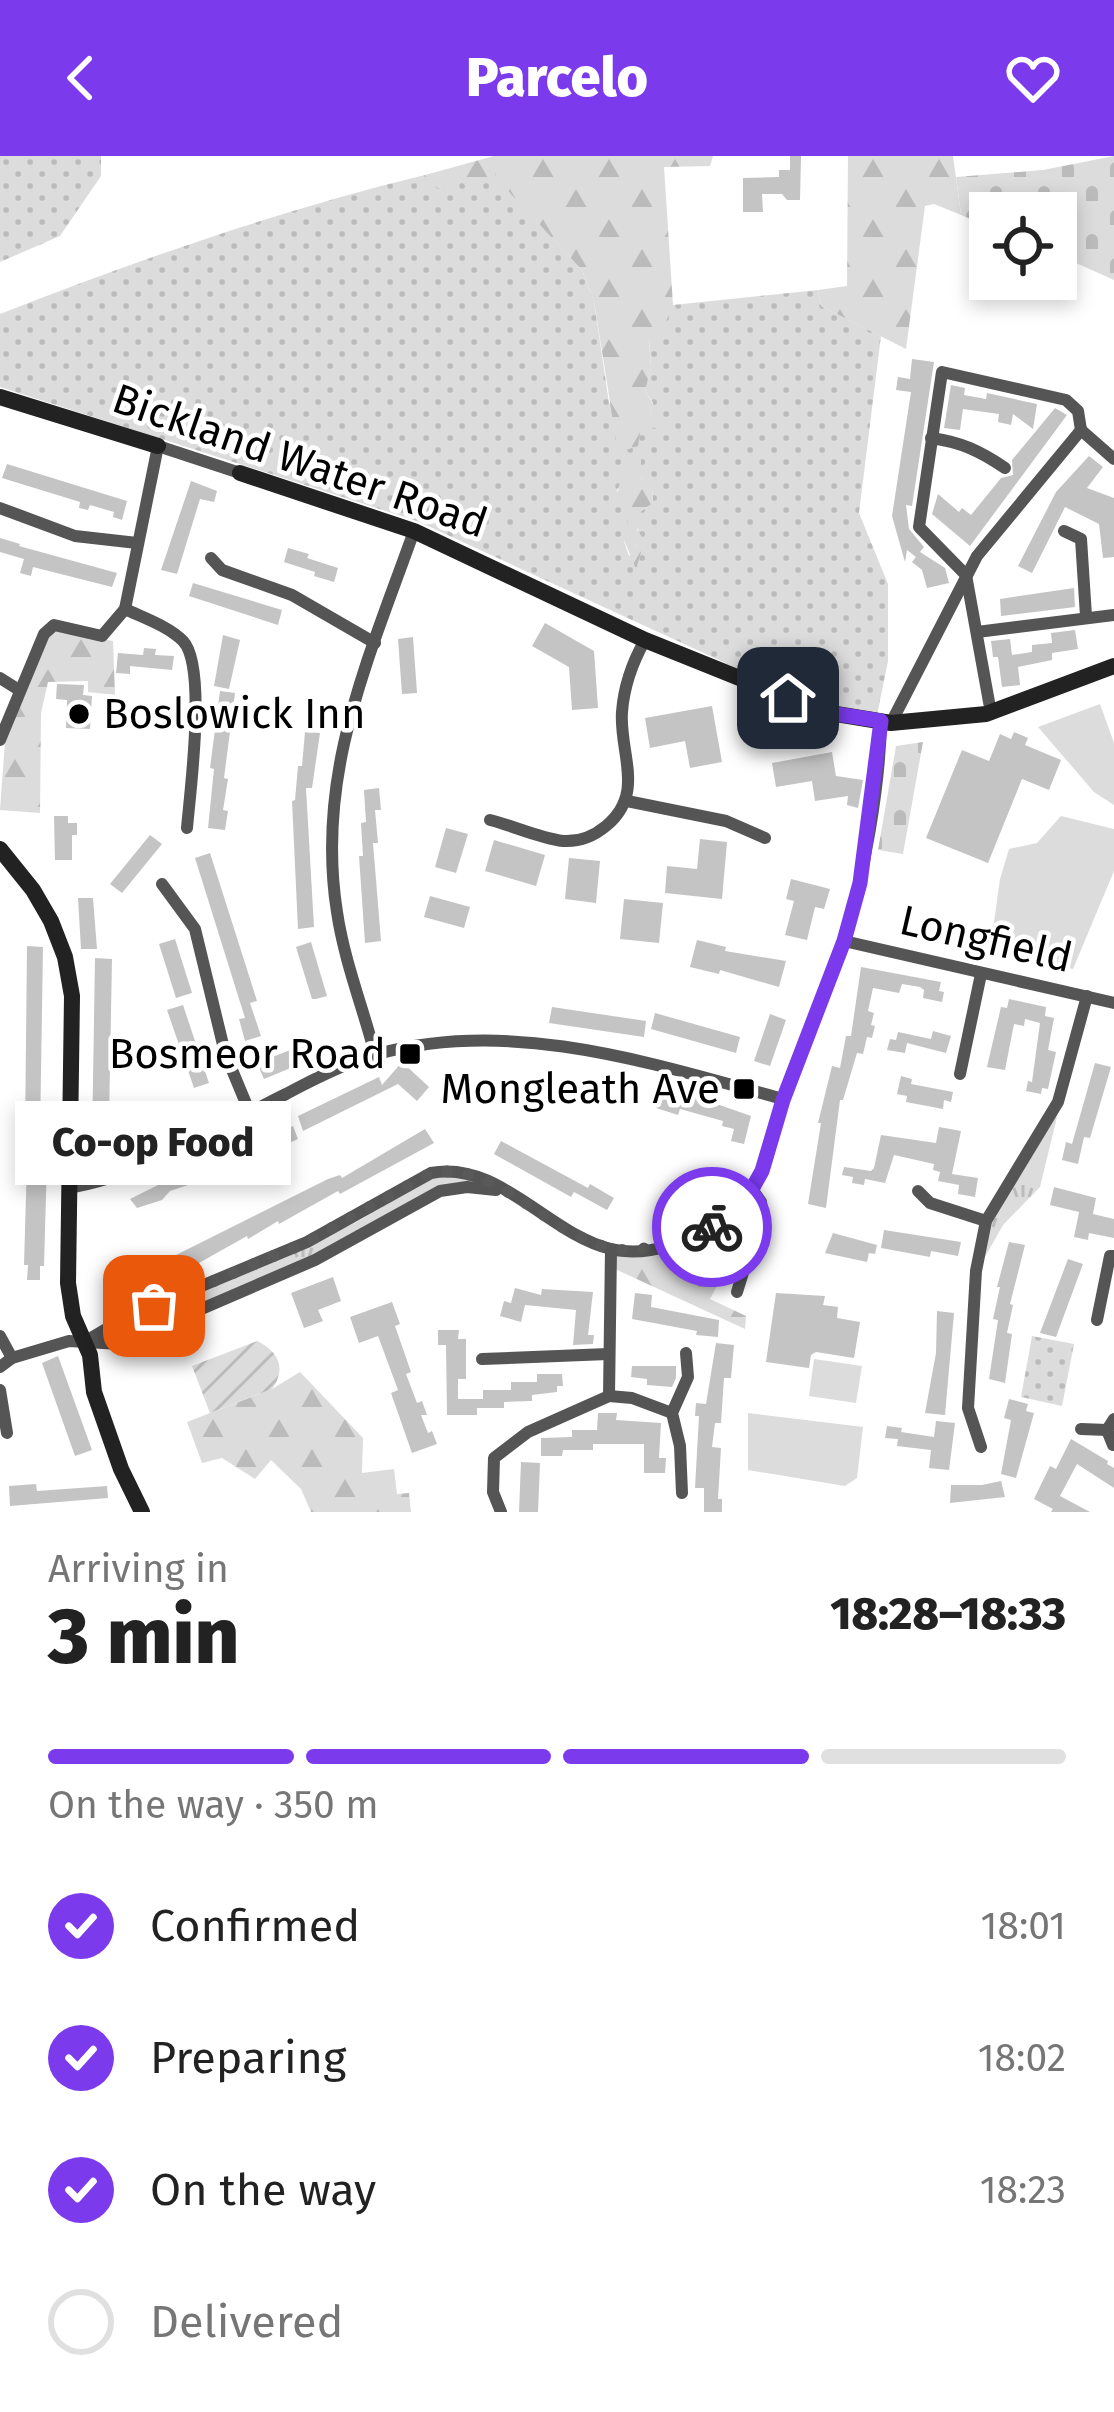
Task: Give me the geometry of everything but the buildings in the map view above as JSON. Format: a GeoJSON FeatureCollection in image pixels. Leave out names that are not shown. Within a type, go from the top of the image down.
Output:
{"type":"FeatureCollection","features":[{"type":"Feature","properties":{"kind":"street"},"geometry":{"type":"LineString","coordinates":[[991,713],[966,574],[919,527],[942,372],[1066,400],[1078,411],[1081,430],[1114,460]]}},
{"type":"Feature","properties":{"kind":"street","name":"Bickland Water Road"},"geometry":{"type":"LineString","coordinates":[[0,398],[414,531],[645,640],[824,712],[886,722],[991,713],[1114,666]]}},
{"type":"Feature","properties":{"kind":"street"},"geometry":{"type":"LineString","coordinates":[[86,1341],[127,1317],[307,1242],[431,1173],[453,1168],[470,1172],[611,1249],[671,1245],[702,1235],[752,1189],[762,1171],[783,1100],[844,941],[860,883],[886,722],[966,574],[1081,430]]}},
{"type":"Feature","properties":{"kind":"street"},"geometry":{"type":"LineString","coordinates":[[931,438],[958,441],[1005,468]]}},
{"type":"Feature","properties":{"kind":"street"},"geometry":{"type":"LineString","coordinates":[[0,740],[44,634],[54,625],[102,636],[125,609],[158,446]]}},
{"type":"Feature","properties":{"kind":"street"},"geometry":{"type":"LineString","coordinates":[[0,508],[75,536],[136,543]]}},
{"type":"Feature","properties":{"kind":"street"},"geometry":{"type":"LineString","coordinates":[[376,1054],[337,914],[331,832],[335,775],[350,713],[414,531]]}},
{"type":"Feature","properties":{"kind":"street"},"geometry":{"type":"LineString","coordinates":[[1064,531],[1081,539],[1086,616]]}},
{"type":"Feature","properties":{"kind":"street"},"geometry":{"type":"LineString","coordinates":[[211,558],[222,570],[292,595],[375,643]]}},
{"type":"Feature","properties":{"kind":"street"},"geometry":{"type":"LineString","coordinates":[[125,609],[187,644],[193,664],[195,722],[187,829]]}},
{"type":"Feature","properties":{"kind":"street"},"geometry":{"type":"LineString","coordinates":[[977,632],[1114,615]]}},
{"type":"Feature","properties":{"kind":"street"},"geometry":{"type":"LineString","coordinates":[[490,820],[561,841],[578,841],[606,826],[626,801],[630,774],[621,731],[622,707],[626,683],[645,640]]}},
{"type":"Feature","properties":{"kind":"street"},"geometry":{"type":"LineString","coordinates":[[0,678],[19,690]]}},
{"type":"Feature","properties":{"kind":"street"},"geometry":{"type":"LineString","coordinates":[[626,801],[726,821],[765,838]]}},
{"type":"Feature","properties":{"kind":"street"},"geometry":{"type":"LineString","coordinates":[[0,848],[33,890],[65,957],[72,996],[68,1283],[73,1316],[86,1341],[94,1391],[140,1510]]}},
{"type":"Feature","properties":{"kind":"street"},"geometry":{"type":"LineString","coordinates":[[162,884],[195,929],[225,1053],[250,1113]]}},
{"type":"Feature","properties":{"kind":"street","name":"Longfield"},"geometry":{"type":"LineString","coordinates":[[844,941],[1114,1003]]}},
{"type":"Feature","properties":{"kind":"street"},"geometry":{"type":"LineString","coordinates":[[960,1074],[982,974]]}},
{"type":"Feature","properties":{"kind":"street"},"geometry":{"type":"LineString","coordinates":[[982,1447],[968,1408],[968,1385],[976,1271],[986,1221],[1058,1102],[1087,996]]}},
{"type":"Feature","properties":{"kind":"street"},"geometry":{"type":"LineString","coordinates":[[68,1188],[101,1183],[177,1152],[376,1054],[430,1044],[475,1041],[568,1046],[783,1100]]}},
{"type":"Feature","properties":{"kind":"street"},"geometry":{"type":"LineString","coordinates":[[0,1367],[12,1358],[69,1341],[120,1344],[366,1234],[440,1191],[467,1186],[503,1191]]}},
{"type":"Feature","properties":{"kind":"street"},"geometry":{"type":"LineString","coordinates":[[737,1292],[762,1211],[752,1189]]}},
{"type":"Feature","properties":{"kind":"street"},"geometry":{"type":"LineString","coordinates":[[918,1191],[930,1203],[986,1221]]}},
{"type":"Feature","properties":{"kind":"street"},"geometry":{"type":"LineString","coordinates":[[608,1396],[611,1249]]}},
{"type":"Feature","properties":{"kind":"street"},"geometry":{"type":"LineString","coordinates":[[1097,1320],[1110,1256],[1114,1256]]}},
{"type":"Feature","properties":{"kind":"street"},"geometry":{"type":"LineString","coordinates":[[0,1336],[12,1358]]}},
{"type":"Feature","properties":{"kind":"street"},"geometry":{"type":"LineString","coordinates":[[682,1493],[680,1446],[672,1413],[688,1377],[686,1353]]}},
{"type":"Feature","properties":{"kind":"street"},"geometry":{"type":"LineString","coordinates":[[482,1359],[608,1354]]}},
{"type":"Feature","properties":{"kind":"street"},"geometry":{"type":"LineString","coordinates":[[0,1390],[7,1433]]}},
{"type":"Feature","properties":{"kind":"street"},"geometry":{"type":"LineString","coordinates":[[501,1512],[493,1492],[494,1458],[528,1432],[608,1396],[632,1398],[672,1413]]}},
{"type":"Feature","properties":{"kind":"street"},"geometry":{"type":"LineString","coordinates":[[1081,1429],[1110,1425],[1113,1445]]}},
{"type":"Feature","properties":{"kind":"green space"},"geometry":{"type":"Polygon","coordinates":[[[0,156],[101,156],[101,176],[60,236],[0,262],[0,156]]]}},
{"type":"Feature","properties":{"kind":"green space"},"geometry":{"type":"Polygon","coordinates":[[[494,156],[713,156],[710,166],[664,167],[673,305],[660,336],[649,340],[651,368],[645,391],[653,404],[650,414],[658,417],[658,428],[641,427],[638,446],[623,451],[616,440],[594,301],[582,270],[496,178],[495,169],[486,180],[475,177],[465,185],[459,179],[450,191],[437,188],[425,175],[494,156]]]}},
{"type":"Feature","properties":{"kind":"green space"},"geometry":{"type":"Polygon","coordinates":[[[848,156],[953,156],[961,215],[934,204],[925,206],[906,349],[821,306],[818,290],[847,286],[848,156]]]}},
{"type":"Feature","properties":{"kind":"green space"},"geometry":{"type":"Polygon","coordinates":[[[1114,156],[1114,280],[1077,263],[1077,192],[969,192],[969,218],[961,215],[956,177],[1043,170],[1114,156]]]}},
{"type":"Feature","properties":{"kind":"green space"},"geometry":{"type":"Polygon","coordinates":[[[495,168],[497,178],[582,270],[594,301],[609,403],[641,427],[658,427],[645,391],[651,368],[649,339],[673,305],[818,290],[821,306],[881,336],[859,513],[888,584],[888,661],[877,715],[825,705],[758,678],[417,521],[0,387],[0,314],[317,204],[425,175],[451,180],[495,168]],[[623,456],[624,480],[617,490],[630,523],[624,541],[629,556],[636,550],[640,512],[653,503],[652,489],[641,477],[641,459],[623,456]]]}},
{"type":"Feature","properties":{"kind":"green space"},"geometry":{"type":"Polygon","coordinates":[[[636,453],[641,459],[641,477],[652,488],[653,503],[640,512],[645,518],[637,530],[642,537],[636,546],[641,552],[636,569],[624,540],[627,516],[617,503],[623,456],[636,453]]]}},
{"type":"Feature","properties":{"kind":"green space"},"geometry":{"type":"Polygon","coordinates":[[[56,630],[113,641],[115,695],[88,692],[88,681],[48,682],[41,713],[40,813],[0,810],[5,742],[47,637],[56,630]]]}},
{"type":"Feature","properties":{"kind":"green space"},"geometry":{"type":"Polygon","coordinates":[[[1100,704],[1114,743],[1114,805],[1094,792],[1038,727],[1100,704]]]}},
{"type":"Feature","properties":{"kind":"green space"},"geometry":{"type":"Polygon","coordinates":[[[923,742],[903,854],[878,850],[896,746],[923,742]]]}},
{"type":"Feature","properties":{"kind":"green space"},"geometry":{"type":"Polygon","coordinates":[[[1061,816],[1114,829],[1114,871],[1073,969],[990,951],[1009,849],[1037,843],[1061,816]]]}},
{"type":"Feature","properties":{"kind":"green space"},"geometry":{"type":"Polygon","coordinates":[[[1052,1117],[1057,1117],[1040,1187],[1003,1225],[985,1257],[991,1218],[1052,1117]]]}},
{"type":"Feature","properties":{"kind":"green space"},"geometry":{"type":"Polygon","coordinates":[[[451,1173],[480,1182],[438,1187],[327,1249],[118,1340],[95,1339],[355,1223],[433,1177],[451,1173]]]}},
{"type":"Feature","properties":{"kind":"green space"},"geometry":{"type":"Polygon","coordinates":[[[749,1198],[758,1208],[742,1257],[735,1255],[720,1280],[650,1252],[706,1237],[749,1198]]]}},
{"type":"Feature","properties":{"kind":"green space"},"geometry":{"type":"Polygon","coordinates":[[[650,1252],[720,1280],[710,1299],[746,1316],[745,1329],[615,1269],[616,1254],[650,1252]]]}},
{"type":"Feature","properties":{"kind":"green space"},"geometry":{"type":"Polygon","coordinates":[[[1032,1336],[1074,1344],[1062,1406],[1021,1397],[1032,1336]]]}},
{"type":"Feature","properties":{"kind":"green space"},"geometry":{"type":"Polygon","coordinates":[[[257,1341],[278,1361],[279,1374],[272,1389],[210,1413],[192,1366],[257,1341]]]}},
{"type":"Feature","properties":{"kind":"green space"},"geometry":{"type":"Polygon","coordinates":[[[814,1359],[862,1366],[856,1403],[809,1396],[814,1359]]]}},
{"type":"Feature","properties":{"kind":"green space"},"geometry":{"type":"Polygon","coordinates":[[[300,1372],[363,1438],[362,1473],[394,1469],[397,1494],[409,1493],[411,1512],[311,1512],[301,1489],[271,1460],[255,1479],[222,1458],[202,1463],[187,1422],[272,1389],[300,1372]]]}},
{"type":"Feature","properties":{"kind":"green space"},"geometry":{"type":"Polygon","coordinates":[[[748,1413],[863,1427],[857,1478],[845,1486],[748,1470],[748,1413]]]}},
{"type":"Feature","properties":{"kind":"way so far"},"geometry":{"type":"LineString","coordinates":[[154,1306],[307,1242],[431,1173],[453,1168],[489,1180],[611,1249],[671,1245],[712,1227]]}},
{"type":"Feature","properties":{"kind":"place","name":"Boslowick Inn"},"geometry":{"type":"Point","coordinates":[79,714]}},
{"type":"Feature","properties":{"kind":"place","name":"Bosmeor Road"},"geometry":{"type":"Point","coordinates":[410,1054]}},
{"type":"Feature","properties":{"kind":"place","name":"Mongleath Ave"},"geometry":{"type":"Point","coordinates":[744,1089]}},
{"type":"Feature","properties":{"kind":"place","name":"Co-op Food"},"geometry":{"type":"Point","coordinates":[154,1306]}},
{"type":"Feature","properties":{"kind":"route"},"geometry":{"type":"LineString","coordinates":[[712,1227],[752,1189],[762,1171],[783,1100],[844,941],[860,883],[876,772],[881,721],[824,712],[788,698]]}}]}
